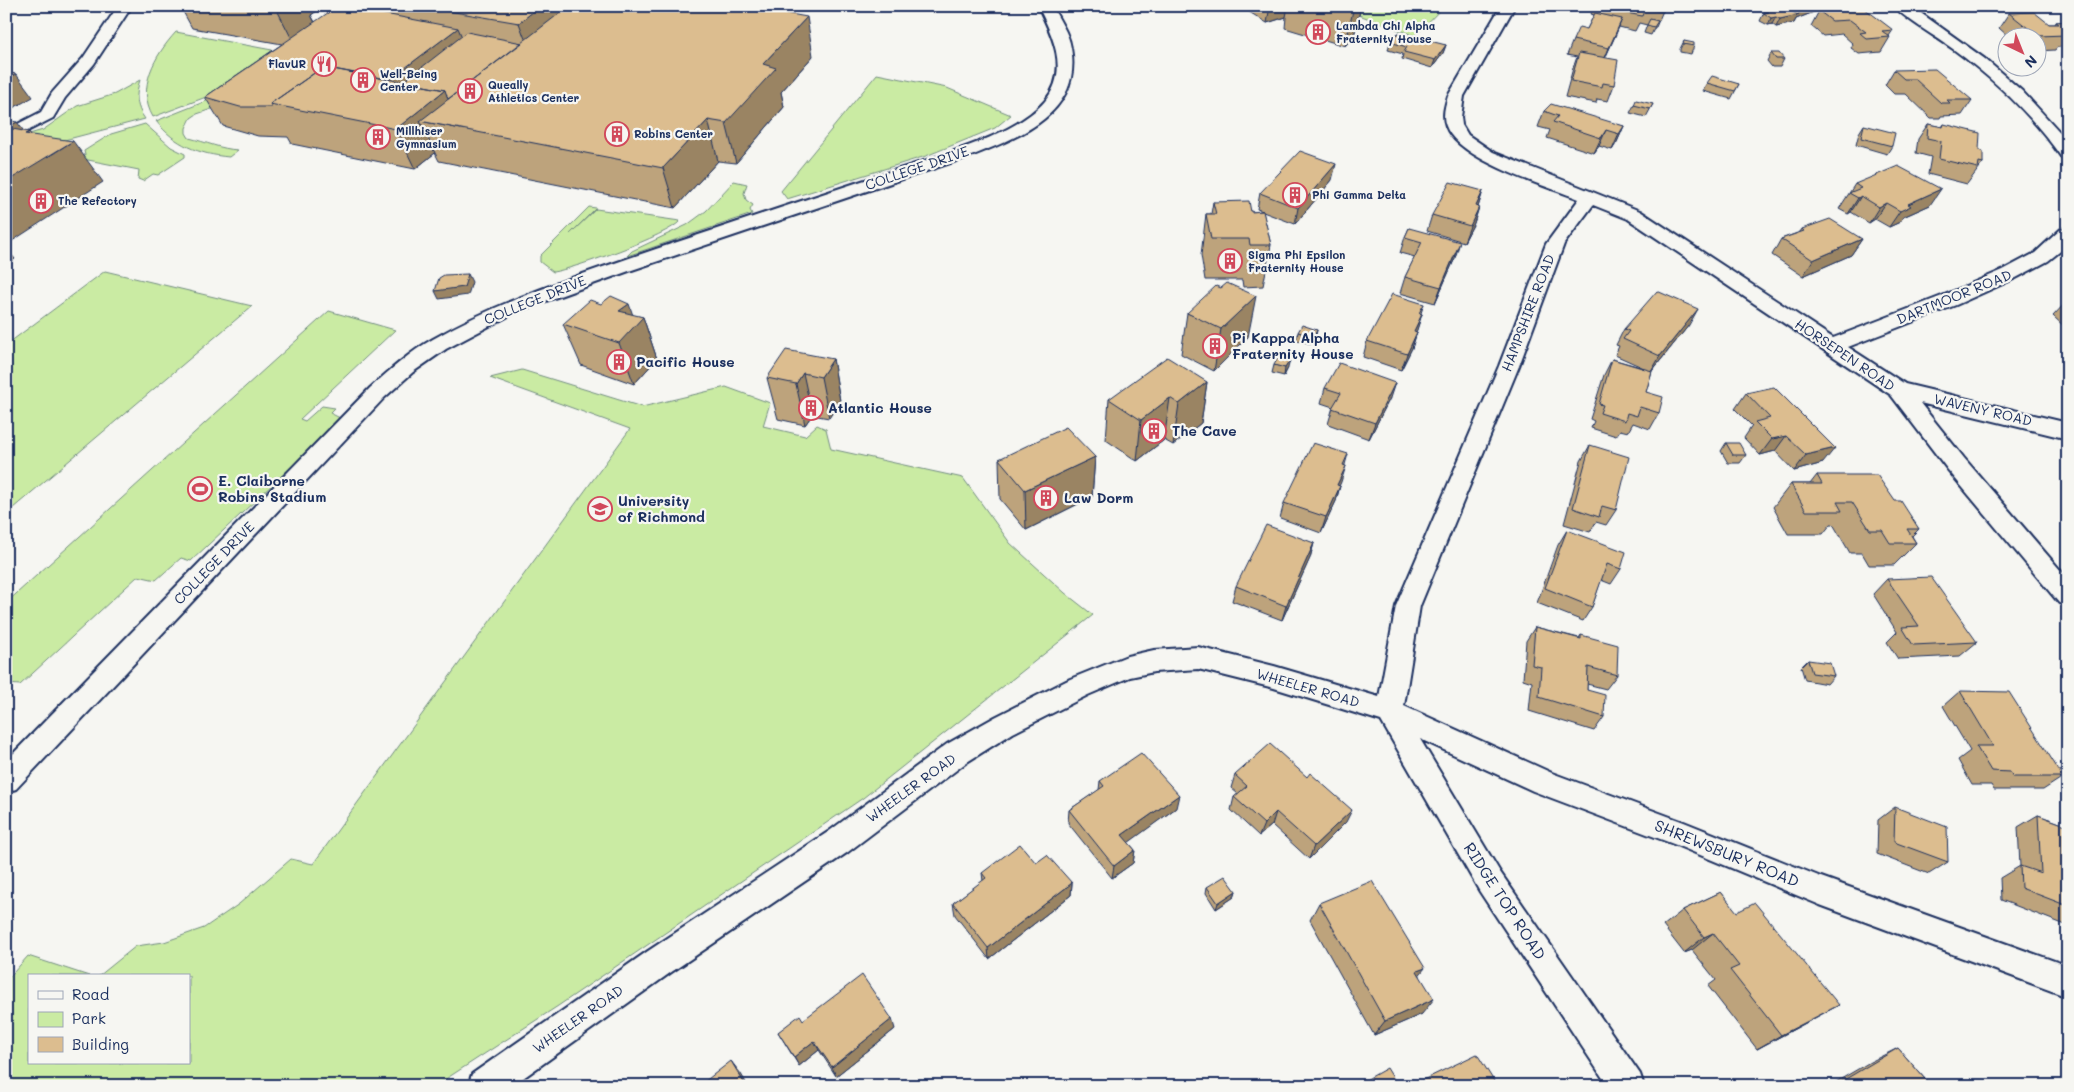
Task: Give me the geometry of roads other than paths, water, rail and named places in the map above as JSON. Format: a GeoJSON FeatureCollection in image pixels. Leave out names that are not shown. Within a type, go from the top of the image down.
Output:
{"type":"FeatureCollection","features":[{"type":"Feature","properties":{"kind":"street"},"geometry":{"type":"LineString","coordinates":[[6,137],[46,115],[58,96],[89,61],[125,6]]}},
{"type":"Feature","properties":{"kind":"street","name":"COLLEGE DRIVE"},"geometry":{"type":"LineString","coordinates":[[6,780],[377,393],[406,367],[465,329],[519,304],[965,152],[1015,131],[1036,118],[1056,100],[1065,74],[1066,58],[1064,46],[1045,6]]}},
{"type":"Feature","properties":{"kind":"street"},"geometry":{"type":"LineString","coordinates":[[1508,6],[1456,96],[1451,112],[1453,126],[1468,145],[1487,156],[1590,196]]}},
{"type":"Feature","properties":{"kind":"street"},"geometry":{"type":"LineString","coordinates":[[1901,6],[1943,34],[2004,84],[2034,112],[2068,154]]}},
{"type":"Feature","properties":{"kind":"street","name":"HORSEPEN ROAD"},"geometry":{"type":"LineString","coordinates":[[1590,196],[1634,215],[1898,390],[1956,464],[2068,596]]}},
{"type":"Feature","properties":{"kind":"street","name":"HAMPSHIRE ROAD"},"geometry":{"type":"LineString","coordinates":[[1390,712],[1408,606],[1509,366],[1555,244],[1590,196]]}},
{"type":"Feature","properties":{"kind":"street","name":"DARTMOOR ROAD"},"geometry":{"type":"LineString","coordinates":[[1831,346],[1956,298],[2023,268],[2055,247],[2068,233]]}},
{"type":"Feature","properties":{"kind":"street","name":"WAVENY ROAD"},"geometry":{"type":"LineString","coordinates":[[1898,390],[2068,431]]}},
{"type":"Feature","properties":{"kind":"street","name":"WHEELER ROAD"},"geometry":{"type":"LineString","coordinates":[[484,1086],[659,962],[838,842],[957,754],[1004,725],[1079,687],[1127,667],[1154,661],[1198,658],[1274,677],[1390,712]]}},
{"type":"Feature","properties":{"kind":"street","name":"SHREWSBURY ROAD"},"geometry":{"type":"LineString","coordinates":[[1390,712],[1543,782],[1684,835],[1820,891],[2068,982]]}},
{"type":"Feature","properties":{"kind":"street","name":"RIDGE TOP ROAD"},"geometry":{"type":"LineString","coordinates":[[1390,712],[1490,882],[1628,1086]]}},
{"type":"Feature","properties":{"kind":"place","name":"Lambda Chi Alpha Fraternity House"},"geometry":{"type":"Point","coordinates":[1318,32]}},
{"type":"Feature","properties":{"kind":"place","name":"FlavUR"},"geometry":{"type":"Point","coordinates":[324,64]}},
{"type":"Feature","properties":{"kind":"place","name":"Well-Being Center"},"geometry":{"type":"Point","coordinates":[363,80]}},
{"type":"Feature","properties":{"kind":"place","name":"Queally Athletics Center"},"geometry":{"type":"Point","coordinates":[470,91]}},
{"type":"Feature","properties":{"kind":"place","name":"Robins Center"},"geometry":{"type":"Point","coordinates":[617,134]}},
{"type":"Feature","properties":{"kind":"place","name":"Millhiser Gymnasium"},"geometry":{"type":"Point","coordinates":[378,137]}},
{"type":"Feature","properties":{"kind":"place","name":"Phi Gamma Delta"},"geometry":{"type":"Point","coordinates":[1295,195]}},
{"type":"Feature","properties":{"kind":"place","name":"The Refectory"},"geometry":{"type":"Point","coordinates":[41,201]}},
{"type":"Feature","properties":{"kind":"place","name":"Sigma Phi Epsilon Fraternity House"},"geometry":{"type":"Point","coordinates":[1230,261]}},
{"type":"Feature","properties":{"kind":"place","name":"Pi Kappa Alpha Fraternity House"},"geometry":{"type":"Point","coordinates":[1215,346]}},
{"type":"Feature","properties":{"kind":"place","name":"Pacific House"},"geometry":{"type":"Point","coordinates":[619,362]}},
{"type":"Feature","properties":{"kind":"place","name":"Atlantic House"},"geometry":{"type":"Point","coordinates":[811,408]}},
{"type":"Feature","properties":{"kind":"place","name":"The Cave"},"geometry":{"type":"Point","coordinates":[1154,431]}},
{"type":"Feature","properties":{"kind":"place","name":"E. Claiborne Robins Stadium"},"geometry":{"type":"Point","coordinates":[200,489]}},
{"type":"Feature","properties":{"kind":"place","name":"Law Dorm"},"geometry":{"type":"Point","coordinates":[1046,498]}},
{"type":"Feature","properties":{"kind":"place","name":"University of Richmond"},"geometry":{"type":"Point","coordinates":[600,509]}}]}
